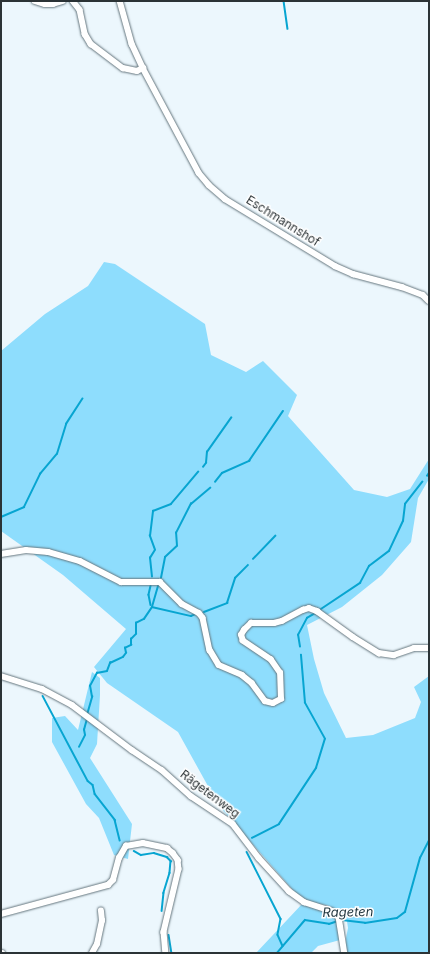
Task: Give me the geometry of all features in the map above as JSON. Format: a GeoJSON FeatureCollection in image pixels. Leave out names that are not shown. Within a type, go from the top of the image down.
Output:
{"type":"FeatureCollection","features":[{"type":"Feature","properties":{"kind":"street"},"geometry":{"type":"LineString","coordinates":[[35,1],[45,4],[52,4],[63,1]]}},
{"type":"Feature","properties":{"kind":"street"},"geometry":{"type":"LineString","coordinates":[[73,1],[80,10],[81,23],[85,34],[92,44],[123,68],[137,71],[143,68]]}},
{"type":"Feature","properties":{"kind":"street","name":"Eschmannshof"},"geometry":{"type":"LineString","coordinates":[[120,1],[132,44],[165,111],[199,173],[225,199],[335,266],[352,274],[402,287],[423,295],[429,301]]}},
{"type":"Feature","properties":{"kind":"street"},"geometry":{"type":"LineString","coordinates":[[1,554],[26,550],[48,552],[80,561],[121,582],[160,582],[182,604],[199,612],[203,618],[210,650],[218,665],[242,675],[252,683],[265,700],[274,704],[281,699],[280,673],[271,660],[243,641],[241,635],[251,623],[274,623],[282,621],[309,608],[317,611],[353,637],[379,652],[394,655],[414,648],[429,648]]}},
{"type":"Feature","properties":{"kind":"street","name":"Rägetenweg"},"geometry":{"type":"LineString","coordinates":[[1,676],[42,689],[84,712],[132,750],[162,770],[191,796],[233,824],[259,858],[289,891],[304,902],[332,911],[340,920],[345,953]]}},
{"type":"Feature","properties":{"kind":"street"},"geometry":{"type":"LineString","coordinates":[[1,914],[108,885],[113,880],[119,858],[126,846],[143,843],[167,848],[178,860],[179,869],[164,932],[166,953]]}},
{"type":"Feature","properties":{"kind":"street"},"geometry":{"type":"LineString","coordinates":[[92,953],[97,944],[102,921],[101,911]]}},
{"type":"Feature","properties":{"kind":"shaded area"},"geometry":{"type":"Polygon","coordinates":[[[104,262],[115,264],[205,324],[211,355],[246,372],[263,361],[297,395],[288,416],[354,490],[387,497],[410,489],[429,459],[429,479],[418,498],[411,542],[382,575],[342,607],[307,625],[314,659],[324,693],[346,738],[373,735],[415,718],[421,702],[414,687],[429,676],[429,953],[346,953],[348,928],[346,915],[327,905],[316,904],[299,897],[219,806],[178,732],[107,683],[94,667],[126,629],[63,575],[1,531],[1,351],[45,314],[88,286],[104,262]]]}},
{"type":"Feature","properties":{"kind":"shaded area"},"geometry":{"type":"Polygon","coordinates":[[[92,672],[100,678],[100,695],[97,744],[90,758],[132,824],[128,859],[114,855],[99,818],[86,804],[52,742],[52,718],[65,716],[78,730],[92,672]]]}},
{"type":"Feature","properties":{"kind":"shaded area"},"geometry":{"type":"Polygon","coordinates":[[[303,903],[337,916],[340,940],[318,946],[311,953],[256,953],[303,903]]]}},
{"type":"Feature","properties":{"kind":"waterway"},"geometry":{"type":"LineString","coordinates":[[284,1],[288,29]]}},
{"type":"Feature","properties":{"kind":"waterway"},"geometry":{"type":"LineString","coordinates":[[1,517],[24,507],[40,474],[57,454],[66,424],[82,399]]}},
{"type":"Feature","properties":{"kind":"waterway"},"geometry":{"type":"LineString","coordinates":[[215,482],[222,473],[249,461],[283,411]]}},
{"type":"Feature","properties":{"kind":"waterway"},"geometry":{"type":"LineString","coordinates":[[203,467],[206,463],[207,452],[231,418]]}},
{"type":"Feature","properties":{"kind":"waterway"},"geometry":{"type":"LineString","coordinates":[[152,577],[150,558],[155,550],[150,536],[153,511],[171,504],[198,472]]}},
{"type":"Feature","properties":{"kind":"waterway"},"geometry":{"type":"LineString","coordinates":[[321,609],[360,583],[369,566],[389,551],[403,521],[405,504],[422,482]]}},
{"type":"Feature","properties":{"kind":"waterway"},"geometry":{"type":"LineString","coordinates":[[161,578],[165,557],[177,546],[176,533],[191,504],[210,488]]}},
{"type":"Feature","properties":{"kind":"waterway"},"geometry":{"type":"LineString","coordinates":[[253,559],[275,536]]}},
{"type":"Feature","properties":{"kind":"waterway"},"geometry":{"type":"LineString","coordinates":[[204,612],[227,603],[235,578],[248,565]]}},
{"type":"Feature","properties":{"kind":"waterway"},"geometry":{"type":"LineString","coordinates":[[151,586],[149,595],[151,605]]}},
{"type":"Feature","properties":{"kind":"waterway"},"geometry":{"type":"LineString","coordinates":[[87,715],[92,697],[90,686],[97,673],[107,671],[110,663],[123,657],[126,653],[125,648],[131,645],[131,639],[136,634],[136,623],[144,619],[152,607],[158,586]]}},
{"type":"Feature","properties":{"kind":"waterway"},"geometry":{"type":"LineString","coordinates":[[152,607],[191,616],[196,614]]}},
{"type":"Feature","properties":{"kind":"waterway"},"geometry":{"type":"LineString","coordinates":[[300,647],[298,635],[307,618],[314,614]]}},
{"type":"Feature","properties":{"kind":"waterway"},"geometry":{"type":"LineString","coordinates":[[252,838],[279,824],[316,768],[325,739],[305,703],[301,655]]}},
{"type":"Feature","properties":{"kind":"waterway"},"geometry":{"type":"LineString","coordinates":[[43,696],[88,781],[93,785],[95,794],[115,820],[120,840]]}},
{"type":"Feature","properties":{"kind":"waterway"},"geometry":{"type":"LineString","coordinates":[[79,747],[85,735],[84,730],[87,719]]}},
{"type":"Feature","properties":{"kind":"waterway","name":"Rageten"},"geometry":{"type":"LineString","coordinates":[[342,920],[365,923],[397,918],[405,912],[420,858],[429,840]]}},
{"type":"Feature","properties":{"kind":"waterway"},"geometry":{"type":"LineString","coordinates":[[134,851],[141,855],[154,853],[167,857],[171,861],[170,873],[164,893],[162,911]]}},
{"type":"Feature","properties":{"kind":"waterway"},"geometry":{"type":"LineString","coordinates":[[247,852],[281,919],[278,935],[283,946]]}},
{"type":"Feature","properties":{"kind":"waterway","name":"Rageten"},"geometry":{"type":"LineString","coordinates":[[277,953],[305,920],[329,924],[338,921]]}},
{"type":"Feature","properties":{"kind":"waterway"},"geometry":{"type":"LineString","coordinates":[[169,935],[172,953]]}}]}
